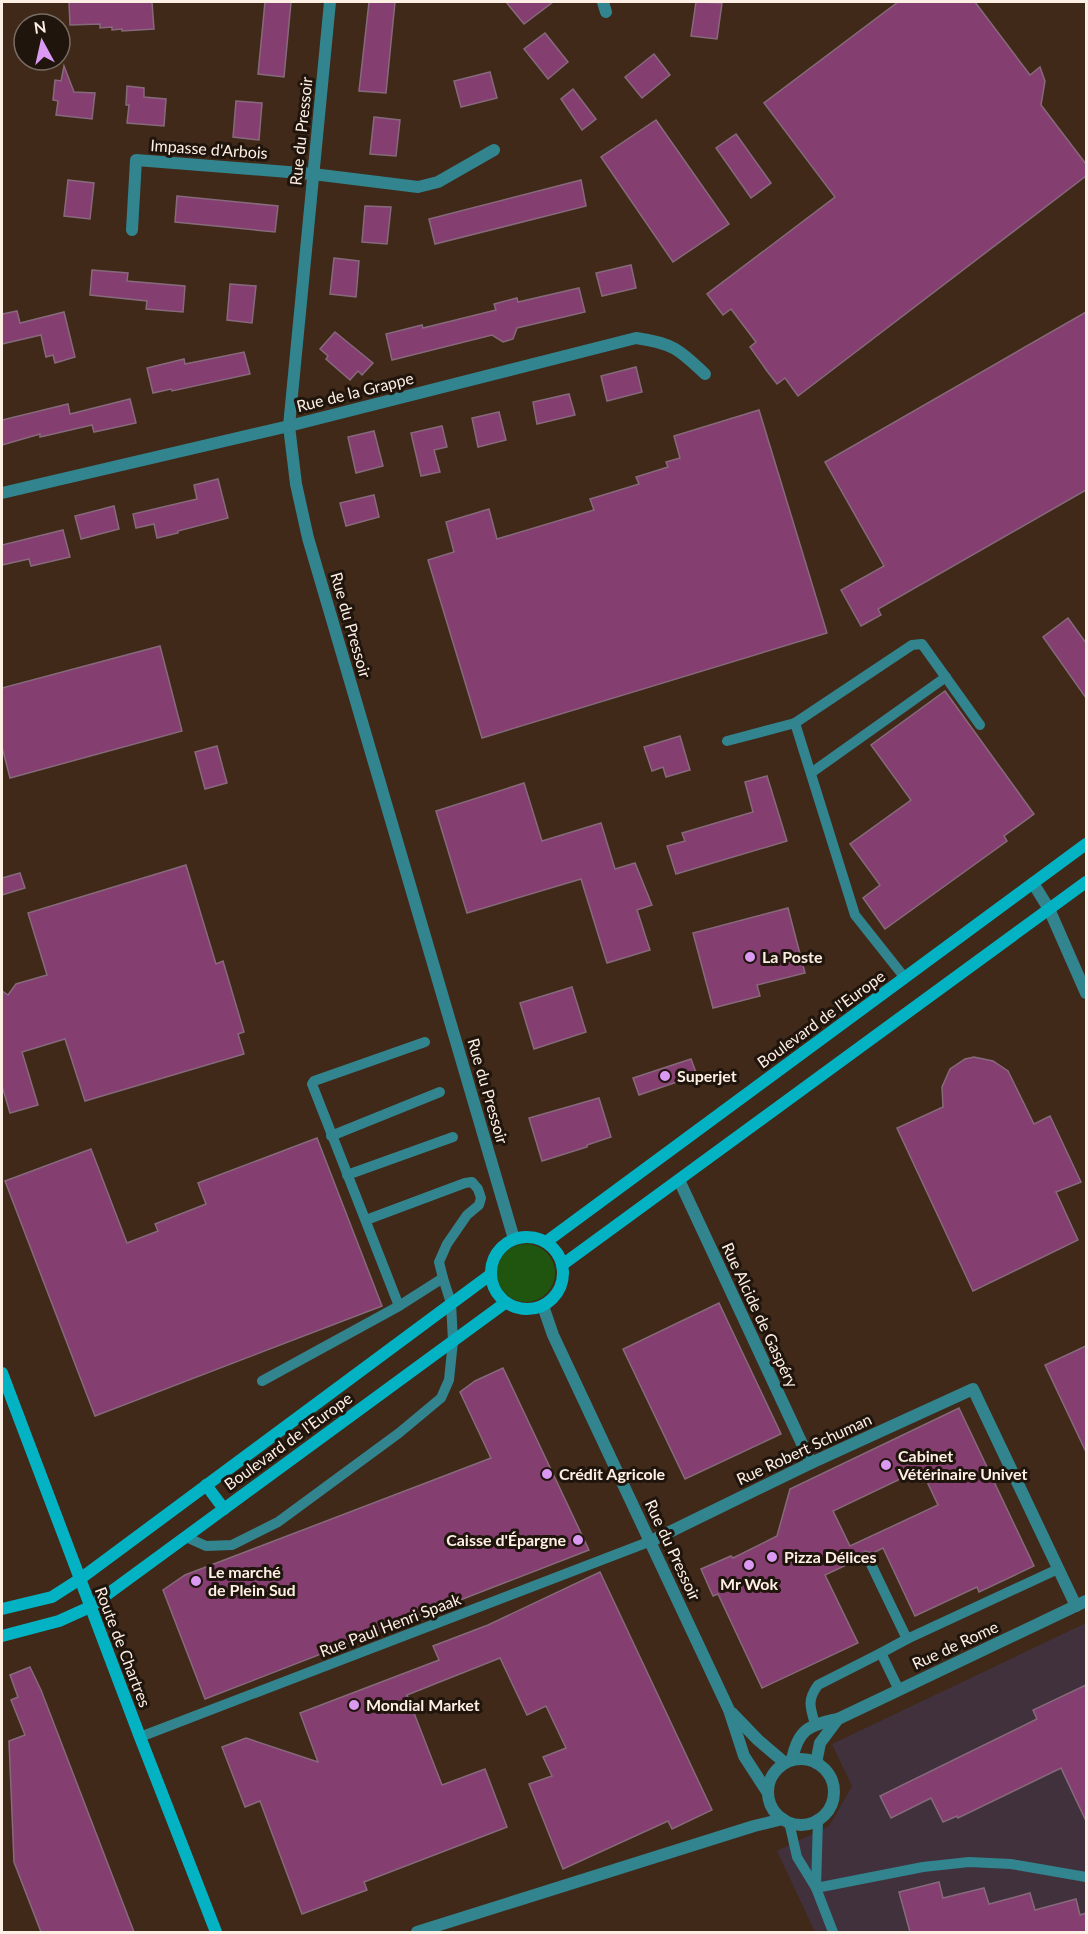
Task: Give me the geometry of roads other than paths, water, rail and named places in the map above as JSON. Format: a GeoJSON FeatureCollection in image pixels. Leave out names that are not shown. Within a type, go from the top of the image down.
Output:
{"type":"FeatureCollection","features":[{"type":"Feature","properties":{"kind":"street","name":"Rue du Pressoir"},"geometry":{"type":"LineString","coordinates":[[330,2],[289,426],[296,484],[308,538],[514,1239]]}},
{"type":"Feature","properties":{"kind":"street"},"geometry":{"type":"LineString","coordinates":[[313,174],[418,187],[438,182],[494,150]]}},
{"type":"Feature","properties":{"kind":"street","name":"Impasse d'Arbois"},"geometry":{"type":"LineString","coordinates":[[132,230],[136,160],[313,174]]}},
{"type":"Feature","properties":{"kind":"street","name":"Rue de la Grappe"},"geometry":{"type":"LineString","coordinates":[[2,492],[289,426],[636,338],[660,342],[683,352],[705,374]]}},
{"type":"Feature","properties":{"kind":"street","name":"Boulevard de l'Europe"},"geometry":{"type":"LineString","coordinates":[[546,1242],[1086,844]]}},
{"type":"Feature","properties":{"kind":"street"},"geometry":{"type":"LineString","coordinates":[[562,1265],[1086,882]]}},
{"type":"Feature","properties":{"kind":"street"},"geometry":{"type":"LineString","coordinates":[[1033,883],[1049,909],[1086,993]]}},
{"type":"Feature","properties":{"kind":"street","name":"Rue Alcide de Gaspéry"},"geometry":{"type":"LineString","coordinates":[[679,1180],[811,1463]]}},
{"type":"Feature","properties":{"kind":"street"},"geometry":{"type":"LineString","coordinates":[[536,1238],[546,1242],[554,1248],[562,1265],[563,1278],[560,1289],[543,1306],[523,1310],[505,1303],[497,1295],[490,1275],[491,1263],[496,1253],[514,1239],[536,1238]]}},
{"type":"Feature","properties":{"kind":"street","name":"Boulevard de l'Europe"},"geometry":{"type":"LineString","coordinates":[[2,1609],[52,1597],[80,1579],[490,1275]]}},
{"type":"Feature","properties":{"kind":"street","name":"Boulevard de l'Europe"},"geometry":{"type":"LineString","coordinates":[[2,1636],[58,1621],[90,1607],[505,1303]]}},
{"type":"Feature","properties":{"kind":"street","name":"Rue du Pressoir"},"geometry":{"type":"LineString","coordinates":[[543,1306],[553,1335],[729,1710],[744,1756],[769,1799]]}},
{"type":"Feature","properties":{"kind":"street","name":"Route de Chartres"},"geometry":{"type":"LineString","coordinates":[[2,1373],[216,1932]]}},
{"type":"Feature","properties":{"kind":"street","name":"Rue Robert Schuman"},"geometry":{"type":"LineString","coordinates":[[651,1541],[811,1463],[973,1389],[1058,1569]]}},
{"type":"Feature","properties":{"kind":"street"},"geometry":{"type":"LineString","coordinates":[[206,1485],[224,1509]]}},
{"type":"Feature","properties":{"kind":"street"},"geometry":{"type":"LineString","coordinates":[[1058,1569],[1081,1604]]}},
{"type":"Feature","properties":{"kind":"street","name":"Rue de Rome"},"geometry":{"type":"LineString","coordinates":[[815,1724],[838,1719],[1081,1604]]}},
{"type":"Feature","properties":{"kind":"street","name":"Rue du Pressoir"},"geometry":{"type":"LineString","coordinates":[[729,1710],[758,1740],[789,1762]]}},
{"type":"Feature","properties":{"kind":"street","name":"Rue de Rome"},"geometry":{"type":"LineString","coordinates":[[816,1763],[820,1743],[838,1719]]}},
{"type":"Feature","properties":{"kind":"street"},"geometry":{"type":"LineString","coordinates":[[789,1762],[795,1743],[815,1724]]}},
{"type":"Feature","properties":{"kind":"street"},"geometry":{"type":"LineString","coordinates":[[417,1932],[754,1826],[786,1821],[804,1824],[818,1819],[829,1808],[833,1798],[833,1788],[831,1777],[816,1763],[800,1759],[789,1762],[774,1772],[769,1782],[769,1799],[773,1809],[786,1821]]}},
{"type":"Feature","properties":{"kind":"street"},"geometry":{"type":"LineString","coordinates":[[754,1826],[769,1799]]}},
{"type":"Feature","properties":{"kind":"lane"},"geometry":{"type":"LineString","coordinates":[[727,741],[795,723],[912,645],[922,644],[980,725]]}},
{"type":"Feature","properties":{"kind":"lane"},"geometry":{"type":"LineString","coordinates":[[811,773],[946,677]]}},
{"type":"Feature","properties":{"kind":"lane"},"geometry":{"type":"LineString","coordinates":[[795,723],[855,915],[904,978]]}},
{"type":"Feature","properties":{"kind":"lane"},"geometry":{"type":"LineString","coordinates":[[399,1306],[312,1088],[314,1081],[425,1042]]}},
{"type":"Feature","properties":{"kind":"lane"},"geometry":{"type":"LineString","coordinates":[[331,1136],[440,1092]]}},
{"type":"Feature","properties":{"kind":"lane"},"geometry":{"type":"LineString","coordinates":[[347,1175],[453,1137]]}},
{"type":"Feature","properties":{"kind":"lane"},"geometry":{"type":"LineString","coordinates":[[186,1537],[206,1546],[232,1545],[278,1522],[399,1433],[441,1398],[449,1380],[453,1341],[450,1303],[439,1262],[447,1244],[467,1215],[479,1205],[481,1198],[478,1189],[472,1182],[465,1183],[366,1220]]}},
{"type":"Feature","properties":{"kind":"lane"},"geometry":{"type":"LineString","coordinates":[[262,1381],[399,1306],[443,1278]]}},
{"type":"Feature","properties":{"kind":"lane","name":"Rue Paul Henri Spaak"},"geometry":{"type":"LineString","coordinates":[[140,1737],[651,1541]]}},
{"type":"Feature","properties":{"kind":"lane"},"geometry":{"type":"LineString","coordinates":[[868,1558],[907,1639]]}},
{"type":"Feature","properties":{"kind":"lane"},"geometry":{"type":"LineString","coordinates":[[815,1724],[810,1707],[811,1695],[818,1685],[907,1639],[1058,1569]]}},
{"type":"Feature","properties":{"kind":"lane"},"geometry":{"type":"LineString","coordinates":[[881,1653],[899,1690]]}},
{"type":"Feature","properties":{"kind":"lane"},"geometry":{"type":"LineString","coordinates":[[816,1888],[818,1819]]}},
{"type":"Feature","properties":{"kind":"lane"},"geometry":{"type":"LineString","coordinates":[[786,1821],[797,1857],[816,1888],[833,1932]]}},
{"type":"Feature","properties":{"kind":"lane"},"geometry":{"type":"LineString","coordinates":[[816,1888],[923,1867],[969,1862],[1011,1864],[1086,1877]]}},
{"type":"Feature","properties":{"kind":"place","name":"La Poste"},"geometry":{"type":"Point","coordinates":[750,957]}},
{"type":"Feature","properties":{"kind":"place","name":"Superjet"},"geometry":{"type":"Point","coordinates":[665,1076]}},
{"type":"Feature","properties":{"kind":"place","name":"Cabinet Vétérinaire Univet"},"geometry":{"type":"Point","coordinates":[886,1465]}},
{"type":"Feature","properties":{"kind":"place","name":"Crédit Agricole"},"geometry":{"type":"Point","coordinates":[547,1474]}},
{"type":"Feature","properties":{"kind":"place","name":"Caisse d'Épargne"},"geometry":{"type":"Point","coordinates":[578,1540]}},
{"type":"Feature","properties":{"kind":"place","name":"Pizza Délices"},"geometry":{"type":"Point","coordinates":[772,1557]}},
{"type":"Feature","properties":{"kind":"place","name":"Mr Wok"},"geometry":{"type":"Point","coordinates":[749,1565]}},
{"type":"Feature","properties":{"kind":"place","name":"Le marché de Plein Sud"},"geometry":{"type":"Point","coordinates":[196,1581]}},
{"type":"Feature","properties":{"kind":"place","name":"Mondial Market"},"geometry":{"type":"Point","coordinates":[354,1705]}}]}
